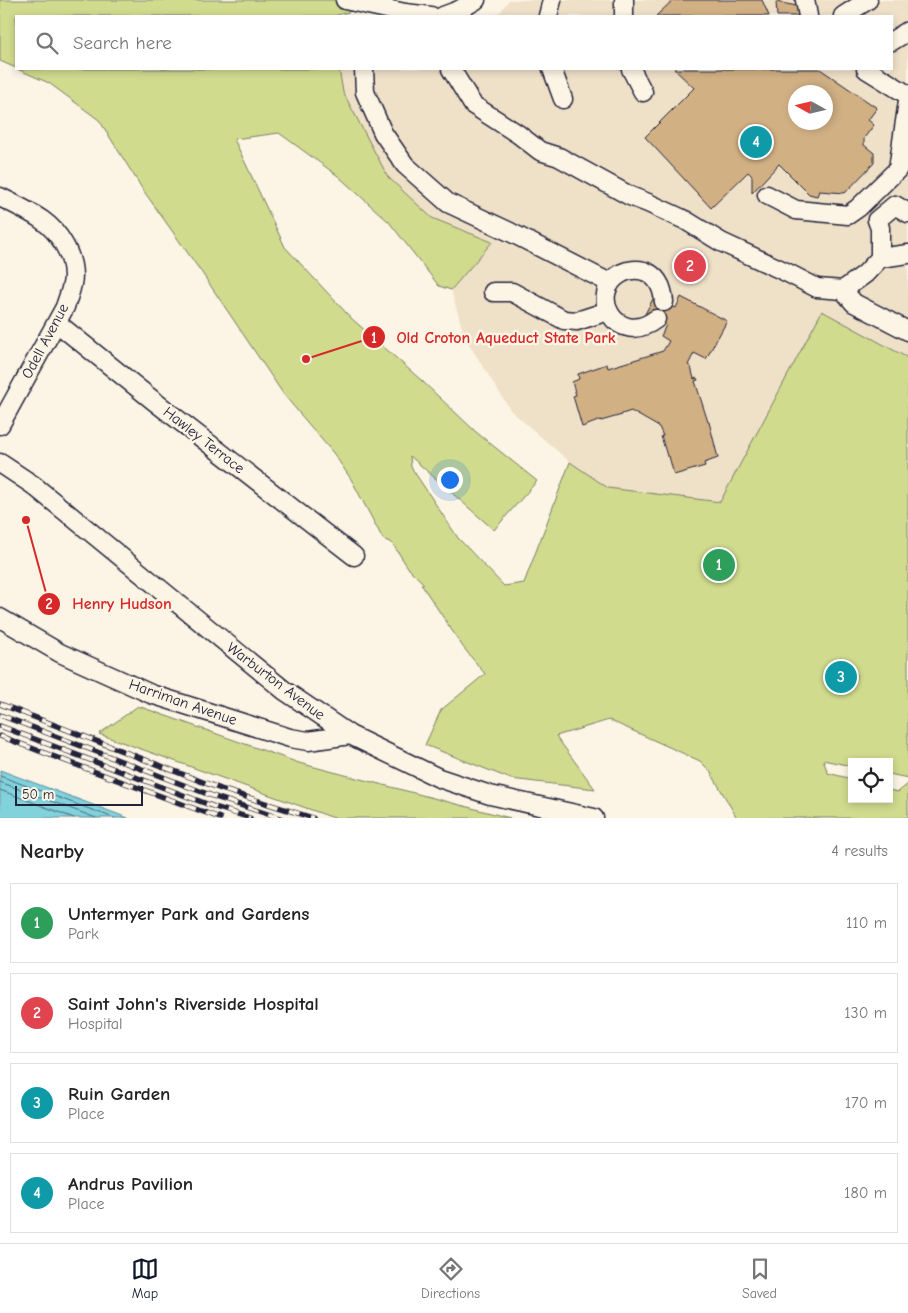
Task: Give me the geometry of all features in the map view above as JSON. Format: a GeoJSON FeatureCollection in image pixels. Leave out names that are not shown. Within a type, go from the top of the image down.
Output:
{"type":"FeatureCollection","features":[{"type":"Feature","properties":{"kind":"street"},"geometry":{"type":"LineString","coordinates":[[345,0],[423,15]]}},
{"type":"Feature","properties":{"kind":"street"},"geometry":{"type":"LineString","coordinates":[[446,15],[476,0]]}},
{"type":"Feature","properties":{"kind":"street"},"geometry":{"type":"LineString","coordinates":[[548,15],[552,0]]}},
{"type":"Feature","properties":{"kind":"street"},"geometry":{"type":"LineString","coordinates":[[624,0],[624,15]]}},
{"type":"Feature","properties":{"kind":"street"},"geometry":{"type":"LineString","coordinates":[[805,0],[808,15]]}},
{"type":"Feature","properties":{"kind":"street"},"geometry":{"type":"LineString","coordinates":[[844,15],[868,0]]}},
{"type":"Feature","properties":{"kind":"street"},"geometry":{"type":"LineString","coordinates":[[893,40],[908,31]]}},
{"type":"Feature","properties":{"kind":"street"},"geometry":{"type":"LineString","coordinates":[[364,70],[365,92],[383,133],[405,165],[448,203],[610,283]]}},
{"type":"Feature","properties":{"kind":"street"},"geometry":{"type":"LineString","coordinates":[[452,70],[473,106],[518,134],[540,151],[559,157],[630,196],[648,202],[685,220],[721,242],[816,288],[842,290],[865,274],[880,258],[908,254]]}},
{"type":"Feature","properties":{"kind":"street"},"geometry":{"type":"LineString","coordinates":[[552,70],[563,99]]}},
{"type":"Feature","properties":{"kind":"street"},"geometry":{"type":"LineString","coordinates":[[631,70],[643,92]]}},
{"type":"Feature","properties":{"kind":"street"},"geometry":{"type":"LineString","coordinates":[[868,70],[908,95]]}},
{"type":"Feature","properties":{"kind":"street"},"geometry":{"type":"LineString","coordinates":[[767,194],[796,210],[848,215],[858,208],[898,169],[908,101]]}},
{"type":"Feature","properties":{"kind":"street","name":"Odell Avenue"},"geometry":{"type":"LineString","coordinates":[[0,197],[40,219],[54,231],[66,248],[71,262],[73,277],[65,307],[0,425]]}},
{"type":"Feature","properties":{"kind":"street"},"geometry":{"type":"LineString","coordinates":[[880,258],[880,228],[877,220],[895,205],[908,213]]}},
{"type":"Feature","properties":{"kind":"street"},"geometry":{"type":"LineString","coordinates":[[656,320],[639,328],[620,325],[608,311],[606,292],[610,283],[626,271],[644,272],[653,276],[660,283],[664,302]]}},
{"type":"Feature","properties":{"kind":"street"},"geometry":{"type":"LineString","coordinates":[[842,290],[854,303],[908,331]]}},
{"type":"Feature","properties":{"kind":"street"},"geometry":{"type":"LineString","coordinates":[[493,292],[512,292],[564,320],[577,321],[608,311]]}},
{"type":"Feature","properties":{"kind":"street","name":"Hawley Terrace"},"geometry":{"type":"LineString","coordinates":[[57,323],[354,556]]}},
{"type":"Feature","properties":{"kind":"street","name":"Warburton Avenue"},"geometry":{"type":"LineString","coordinates":[[0,463],[33,485],[285,691],[350,735],[439,778],[490,795],[594,818]]}},
{"type":"Feature","properties":{"kind":"street","name":"Harriman Avenue"},"geometry":{"type":"LineString","coordinates":[[0,618],[60,653],[150,694],[290,738],[308,740],[350,735]]}},
{"type":"Feature","properties":{"kind":"shaded area"},"geometry":{"type":"Polygon","coordinates":[[[509,0],[908,0],[908,358],[822,311],[720,502],[608,488],[570,462],[511,411],[465,338],[451,290],[492,242],[432,218],[388,177],[343,92],[339,70],[893,70],[893,15],[495,15],[509,0]]]}},
{"type":"Feature","properties":{"kind":"green space"},"geometry":{"type":"Polygon","coordinates":[[[0,0],[392,0],[338,15],[15,15],[15,68],[0,61],[0,0]]]}},
{"type":"Feature","properties":{"kind":"green space"},"geometry":{"type":"Polygon","coordinates":[[[19,70],[339,70],[343,92],[388,177],[432,218],[492,242],[451,290],[439,286],[389,222],[338,176],[279,133],[234,139],[285,247],[351,318],[476,432],[537,481],[494,530],[410,456],[411,467],[458,538],[504,586],[524,583],[570,462],[608,488],[720,502],[822,311],[908,358],[908,778],[893,775],[893,758],[848,758],[848,765],[823,760],[828,773],[848,778],[848,803],[893,803],[893,791],[898,792],[908,784],[908,818],[737,818],[710,771],[700,761],[609,720],[556,736],[595,789],[511,779],[425,745],[441,710],[485,674],[463,647],[421,584],[424,584],[409,569],[392,543],[383,539],[351,479],[334,454],[284,395],[202,273],[143,190],[99,120],[49,83],[19,70]]]}},
{"type":"Feature","properties":{"kind":"green space"},"geometry":{"type":"Polygon","coordinates":[[[138,706],[299,763],[510,818],[334,818],[99,734],[138,706]]]}},
{"type":"Feature","properties":{"kind":"water"},"geometry":{"type":"Polygon","coordinates":[[[0,770],[128,818],[0,818],[0,770]]]}},
{"type":"Feature","properties":{"kind":"building"},"geometry":{"type":"Polygon","coordinates":[[[673,0],[762,0],[769,15],[657,15],[673,0]]]}},
{"type":"Feature","properties":{"kind":"building"},"geometry":{"type":"Polygon","coordinates":[[[776,2],[797,6],[799,15],[777,15],[776,2]]]}},
{"type":"Feature","properties":{"kind":"building"},"geometry":{"type":"Polygon","coordinates":[[[675,70],[821,70],[877,108],[868,120],[874,125],[864,138],[864,145],[874,153],[874,163],[845,193],[819,191],[817,196],[809,194],[779,164],[752,193],[752,176],[748,172],[711,208],[645,137],[694,88],[675,70]]]}},
{"type":"Feature","properties":{"kind":"building"},"geometry":{"type":"Polygon","coordinates":[[[654,297],[676,308],[681,297],[727,321],[706,359],[694,353],[688,365],[691,367],[694,379],[697,378],[698,380],[695,381],[709,422],[718,458],[704,463],[705,466],[674,475],[659,427],[631,411],[582,427],[573,396],[576,395],[572,382],[579,379],[578,374],[607,364],[608,368],[663,351],[669,341],[661,336],[666,325],[645,314],[654,297]]]}},
{"type":"Feature","properties":{"kind":"building"},"geometry":{"type":"Polygon","coordinates":[[[834,669],[856,673],[855,681],[849,680],[848,687],[826,684],[827,672],[833,673],[834,669]]]}},
{"type":"Feature","properties":{"kind":"railway"},"geometry":{"type":"LineString","coordinates":[[0,704],[221,789],[313,818]]}},
{"type":"Feature","properties":{"kind":"railway"},"geometry":{"type":"LineString","coordinates":[[0,715],[218,798],[280,818]]}},
{"type":"Feature","properties":{"kind":"railway"},"geometry":{"type":"LineString","coordinates":[[0,726],[215,807],[250,818]]}},
{"type":"Feature","properties":{"kind":"railway"},"geometry":{"type":"LineString","coordinates":[[0,736],[220,818]]}},
{"type":"Feature","properties":{"kind":"place","name":"Andrus Pavilion"},"geometry":{"type":"Point","coordinates":[756,142]}},
{"type":"Feature","properties":{"kind":"place","name":"Saint John's Riverside Hospital"},"geometry":{"type":"Point","coordinates":[690,266]}},
{"type":"Feature","properties":{"kind":"place","name":"Old Croton Aqueduct State Park"},"geometry":{"type":"Point","coordinates":[306,359]}},
{"type":"Feature","properties":{"kind":"place","name":"Henry Hudson"},"geometry":{"type":"Point","coordinates":[26,520]}},
{"type":"Feature","properties":{"kind":"place","name":"Untermyer Park and Gardens"},"geometry":{"type":"Point","coordinates":[719,565]}},
{"type":"Feature","properties":{"kind":"place","name":"Ruin Garden"},"geometry":{"type":"Point","coordinates":[841,677]}}]}
